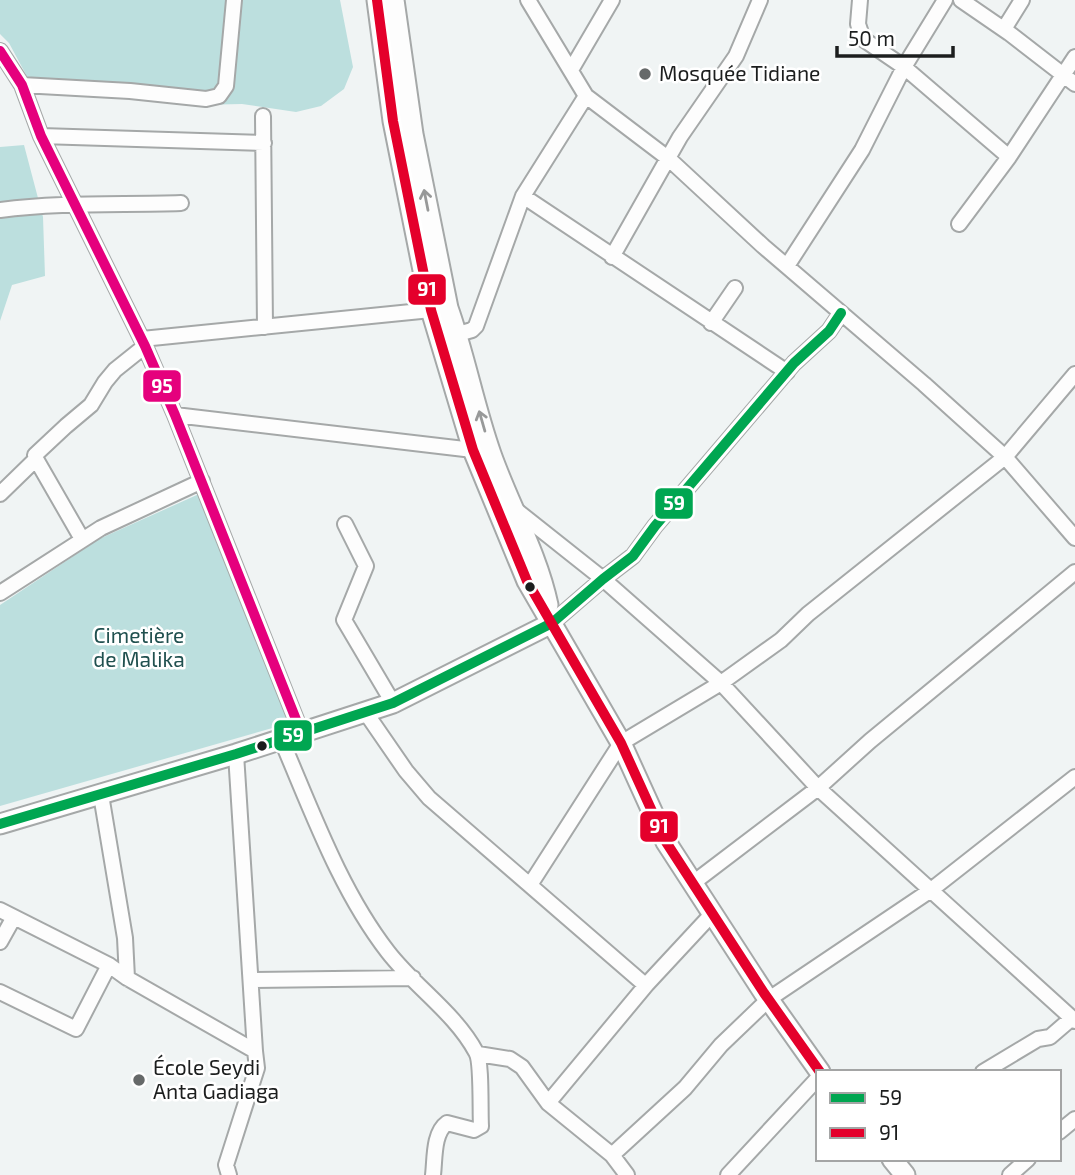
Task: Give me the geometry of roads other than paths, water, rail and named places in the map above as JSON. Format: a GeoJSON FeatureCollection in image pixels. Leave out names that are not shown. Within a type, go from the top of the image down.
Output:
{"type":"FeatureCollection","features":[{"type":"Feature","properties":{"kind":"main road"},"geometry":{"type":"LineString","coordinates":[[377,0],[393,121],[430,310],[474,450],[527,582],[621,743],[666,842],[819,1070]]}},
{"type":"Feature","properties":{"kind":"main road"},"geometry":{"type":"LineString","coordinates":[[394,0],[413,134],[448,309],[490,452],[542,577],[552,623]]}},
{"type":"Feature","properties":{"kind":"main road"},"geometry":{"type":"LineString","coordinates":[[0,824],[366,713],[393,703],[552,623]]}},
{"type":"Feature","properties":{"kind":"main road"},"geometry":{"type":"LineString","coordinates":[[894,1161],[905,1175]]}},
{"type":"Feature","properties":{"kind":"street"},"geometry":{"type":"LineString","coordinates":[[22,85],[130,91],[206,99],[219,96],[226,86],[234,0]]}},
{"type":"Feature","properties":{"kind":"street"},"geometry":{"type":"LineString","coordinates":[[528,0],[586,96],[669,159],[1005,457],[1075,538]]}},
{"type":"Feature","properties":{"kind":"street"},"geometry":{"type":"LineString","coordinates":[[571,70],[612,0]]}},
{"type":"Feature","properties":{"kind":"street"},"geometry":{"type":"LineString","coordinates":[[612,257],[680,137],[731,65],[760,0]]}},
{"type":"Feature","properties":{"kind":"street"},"geometry":{"type":"LineString","coordinates":[[860,0],[858,24],[863,39],[904,67],[1009,157]]}},
{"type":"Feature","properties":{"kind":"street"},"geometry":{"type":"LineString","coordinates":[[787,266],[862,150],[904,67],[945,0]]}},
{"type":"Feature","properties":{"kind":"street"},"geometry":{"type":"LineString","coordinates":[[961,0],[1070,79]]}},
{"type":"Feature","properties":{"kind":"street"},"geometry":{"type":"LineString","coordinates":[[1004,29],[1022,0]]}},
{"type":"Feature","properties":{"kind":"street"},"geometry":{"type":"LineString","coordinates":[[0,51],[22,85],[41,136],[144,342],[301,732]]}},
{"type":"Feature","properties":{"kind":"street"},"geometry":{"type":"LineString","coordinates":[[959,224],[1070,79],[1075,57]]}},
{"type":"Feature","properties":{"kind":"street"},"geometry":{"type":"LineString","coordinates":[[457,334],[477,326],[523,197],[586,96]]}},
{"type":"Feature","properties":{"kind":"street"},"geometry":{"type":"LineString","coordinates":[[263,116],[265,327]]}},
{"type":"Feature","properties":{"kind":"street"},"geometry":{"type":"LineString","coordinates":[[41,136],[264,144]]}},
{"type":"Feature","properties":{"kind":"street"},"geometry":{"type":"LineString","coordinates":[[523,197],[787,372]]}},
{"type":"Feature","properties":{"kind":"street"},"geometry":{"type":"LineString","coordinates":[[0,210],[50,205],[181,203]]}},
{"type":"Feature","properties":{"kind":"street"},"geometry":{"type":"LineString","coordinates":[[710,323],[736,288]]}},
{"type":"Feature","properties":{"kind":"street"},"geometry":{"type":"LineString","coordinates":[[0,494],[36,459],[38,450],[91,405],[115,370],[144,342],[430,310]]}},
{"type":"Feature","properties":{"kind":"street"},"geometry":{"type":"LineString","coordinates":[[552,623],[633,556],[655,526],[787,372],[830,331],[841,313]]}},
{"type":"Feature","properties":{"kind":"street"},"geometry":{"type":"LineString","coordinates":[[530,885],[621,743],[721,683],[782,640],[808,614],[1005,457],[1075,373]]}},
{"type":"Feature","properties":{"kind":"street"},"geometry":{"type":"LineString","coordinates":[[175,415],[474,450]]}},
{"type":"Feature","properties":{"kind":"street"},"geometry":{"type":"LineString","coordinates":[[36,459],[82,539]]}},
{"type":"Feature","properties":{"kind":"street"},"geometry":{"type":"LineString","coordinates":[[0,593],[101,528],[202,481]]}},
{"type":"Feature","properties":{"kind":"street"},"geometry":{"type":"LineString","coordinates":[[512,507],[603,579],[721,683],[818,788],[1074,1020],[1050,1037],[1038,1039],[987,1070]]}},
{"type":"Feature","properties":{"kind":"street"},"geometry":{"type":"LineString","coordinates":[[345,524],[366,566],[344,620],[393,703]]}},
{"type":"Feature","properties":{"kind":"street"},"geometry":{"type":"LineString","coordinates":[[693,883],[818,788],[870,741],[1075,572]]}},
{"type":"Feature","properties":{"kind":"street"},"geometry":{"type":"LineString","coordinates":[[366,713],[406,771],[429,797],[647,984]]}},
{"type":"Feature","properties":{"kind":"street"},"geometry":{"type":"LineString","coordinates":[[281,739],[342,875],[381,942],[400,967],[450,1018],[478,1054],[481,1126],[474,1130],[447,1123],[443,1126],[438,1133],[433,1175]]}},
{"type":"Feature","properties":{"kind":"street"},"geometry":{"type":"LineString","coordinates":[[229,1175],[226,1165],[257,1068],[236,754]]}},
{"type":"Feature","properties":{"kind":"street"},"geometry":{"type":"LineString","coordinates":[[612,1155],[685,1088],[721,1045],[769,999],[930,890],[1073,783]]}},
{"type":"Feature","properties":{"kind":"street"},"geometry":{"type":"LineString","coordinates":[[101,795],[125,937],[127,978]]}},
{"type":"Feature","properties":{"kind":"street"},"geometry":{"type":"LineString","coordinates":[[0,910],[109,965],[127,978],[256,1051]]}},
{"type":"Feature","properties":{"kind":"street"},"geometry":{"type":"LineString","coordinates":[[548,1102],[647,984],[713,913]]}},
{"type":"Feature","properties":{"kind":"street"},"geometry":{"type":"LineString","coordinates":[[0,942],[14,917]]}},
{"type":"Feature","properties":{"kind":"street"},"geometry":{"type":"LineString","coordinates":[[0,992],[76,1029],[109,965]]}},
{"type":"Feature","properties":{"kind":"street"},"geometry":{"type":"LineString","coordinates":[[251,980],[413,978]]}},
{"type":"Feature","properties":{"kind":"street"},"geometry":{"type":"LineString","coordinates":[[478,1054],[514,1061],[528,1074],[548,1102],[612,1155],[627,1175]]}},
{"type":"Feature","properties":{"kind":"street"},"geometry":{"type":"LineString","coordinates":[[729,1175],[816,1080]]}},
{"type":"Feature","properties":{"kind":"street"},"geometry":{"type":"LineString","coordinates":[[1061,1130],[1075,1119]]}},
{"type":"Feature","properties":{"kind":"street"},"geometry":{"type":"LineString","coordinates":[[1010,1175],[1026,1161]]}},
{"type":"Feature","properties":{"kind":"place","name":"Mosquée Tidiane"},"geometry":{"type":"Point","coordinates":[645,74]}},
{"type":"Feature","properties":{"kind":"place","name":"École Seydi Anta Gadiaga"},"geometry":{"type":"Point","coordinates":[139,1080]}},
{"type":"Feature","properties":{"kind":"park label","name":"Cimetière de Malika"},"geometry":{"type":"Point","coordinates":[139,648]}}]}
